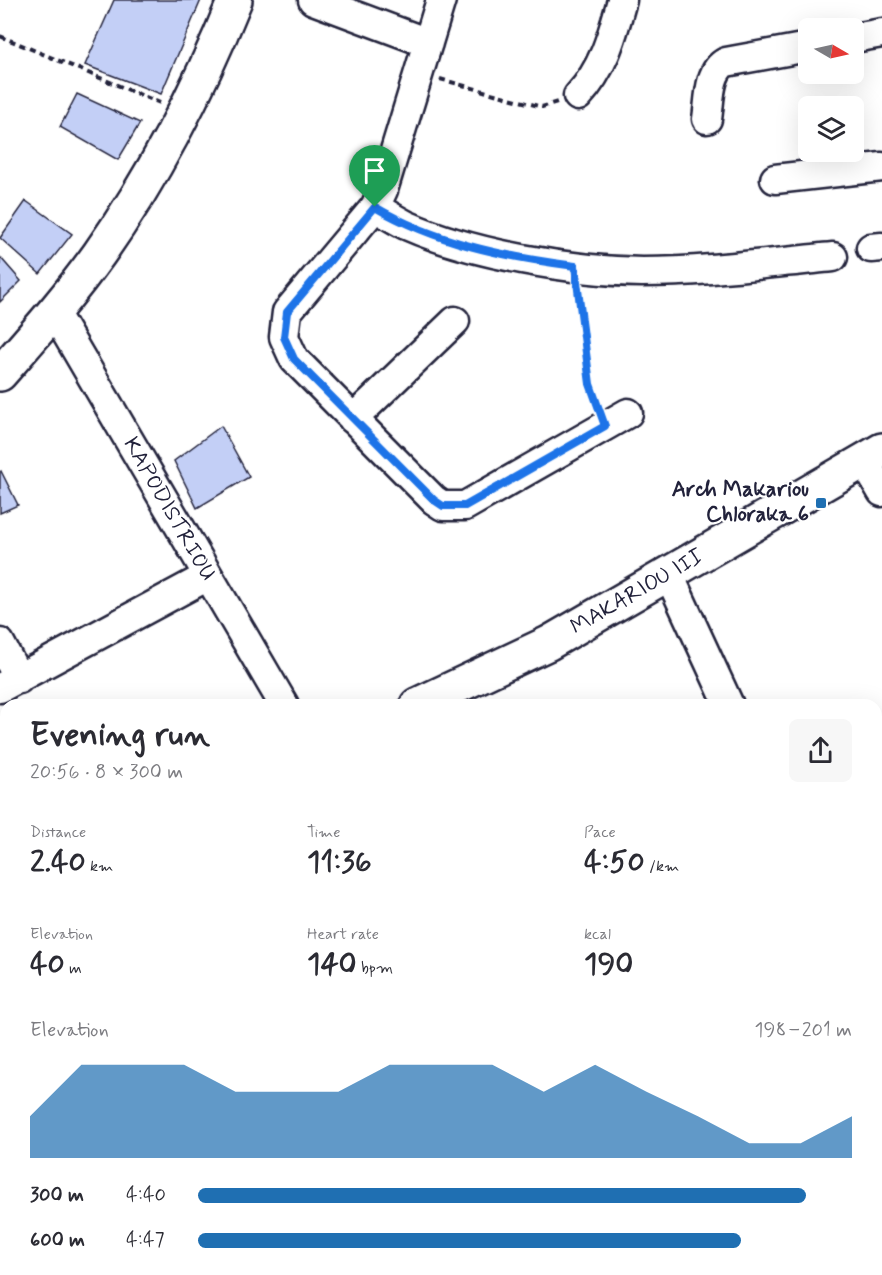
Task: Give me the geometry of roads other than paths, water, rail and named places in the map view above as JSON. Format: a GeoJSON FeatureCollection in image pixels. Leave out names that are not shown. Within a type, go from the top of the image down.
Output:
{"type":"FeatureCollection","features":[{"type":"Feature","properties":{"kind":"main road"},"geometry":{"type":"LineString","coordinates":[[0,374],[54,312],[99,254],[184,113],[214,53],[235,0]]}},
{"type":"Feature","properties":{"kind":"main road","name":"MAKARIOU III"},"geometry":{"type":"LineString","coordinates":[[430,699],[549,643],[873,455]]}},
{"type":"Feature","properties":{"kind":"street"},"geometry":{"type":"LineString","coordinates":[[314,0],[428,43]]}},
{"type":"Feature","properties":{"kind":"street"},"geometry":{"type":"LineString","coordinates":[[441,0],[392,166],[375,207],[287,312],[284,337],[294,359],[434,500],[443,506],[454,508],[465,506],[617,420]]}},
{"type":"Feature","properties":{"kind":"street"},"geometry":{"type":"LineString","coordinates":[[578,96],[592,81],[603,62],[622,0]]}},
{"type":"Feature","properties":{"kind":"street"},"geometry":{"type":"LineString","coordinates":[[864,36],[882,33]]}},
{"type":"Feature","properties":{"kind":"street"},"geometry":{"type":"LineString","coordinates":[[707,119],[713,76],[719,66],[726,62],[798,49]]}},
{"type":"Feature","properties":{"kind":"street"},"geometry":{"type":"LineString","coordinates":[[775,179],[882,167]]}},
{"type":"Feature","properties":{"kind":"street"},"geometry":{"type":"LineString","coordinates":[[375,207],[405,225],[444,238],[518,258],[575,266],[642,272],[832,258]]}},
{"type":"Feature","properties":{"kind":"street","name":"KAPODISTRIOU"},"geometry":{"type":"LineString","coordinates":[[54,312],[280,699]]}},
{"type":"Feature","properties":{"kind":"street"},"geometry":{"type":"LineString","coordinates":[[354,419],[455,321]]}},
{"type":"Feature","properties":{"kind":"street"},"geometry":{"type":"LineString","coordinates":[[873,455],[882,492]]}},
{"type":"Feature","properties":{"kind":"street"},"geometry":{"type":"LineString","coordinates":[[669,575],[726,699]]}},
{"type":"Feature","properties":{"kind":"street"},"geometry":{"type":"LineString","coordinates":[[0,643],[10,684],[208,576]]}},
{"type":"Feature","properties":{"kind":"place","name":"Arch Makariou Chloraka 6"},"geometry":{"type":"Point","coordinates":[821,503]}}]}
